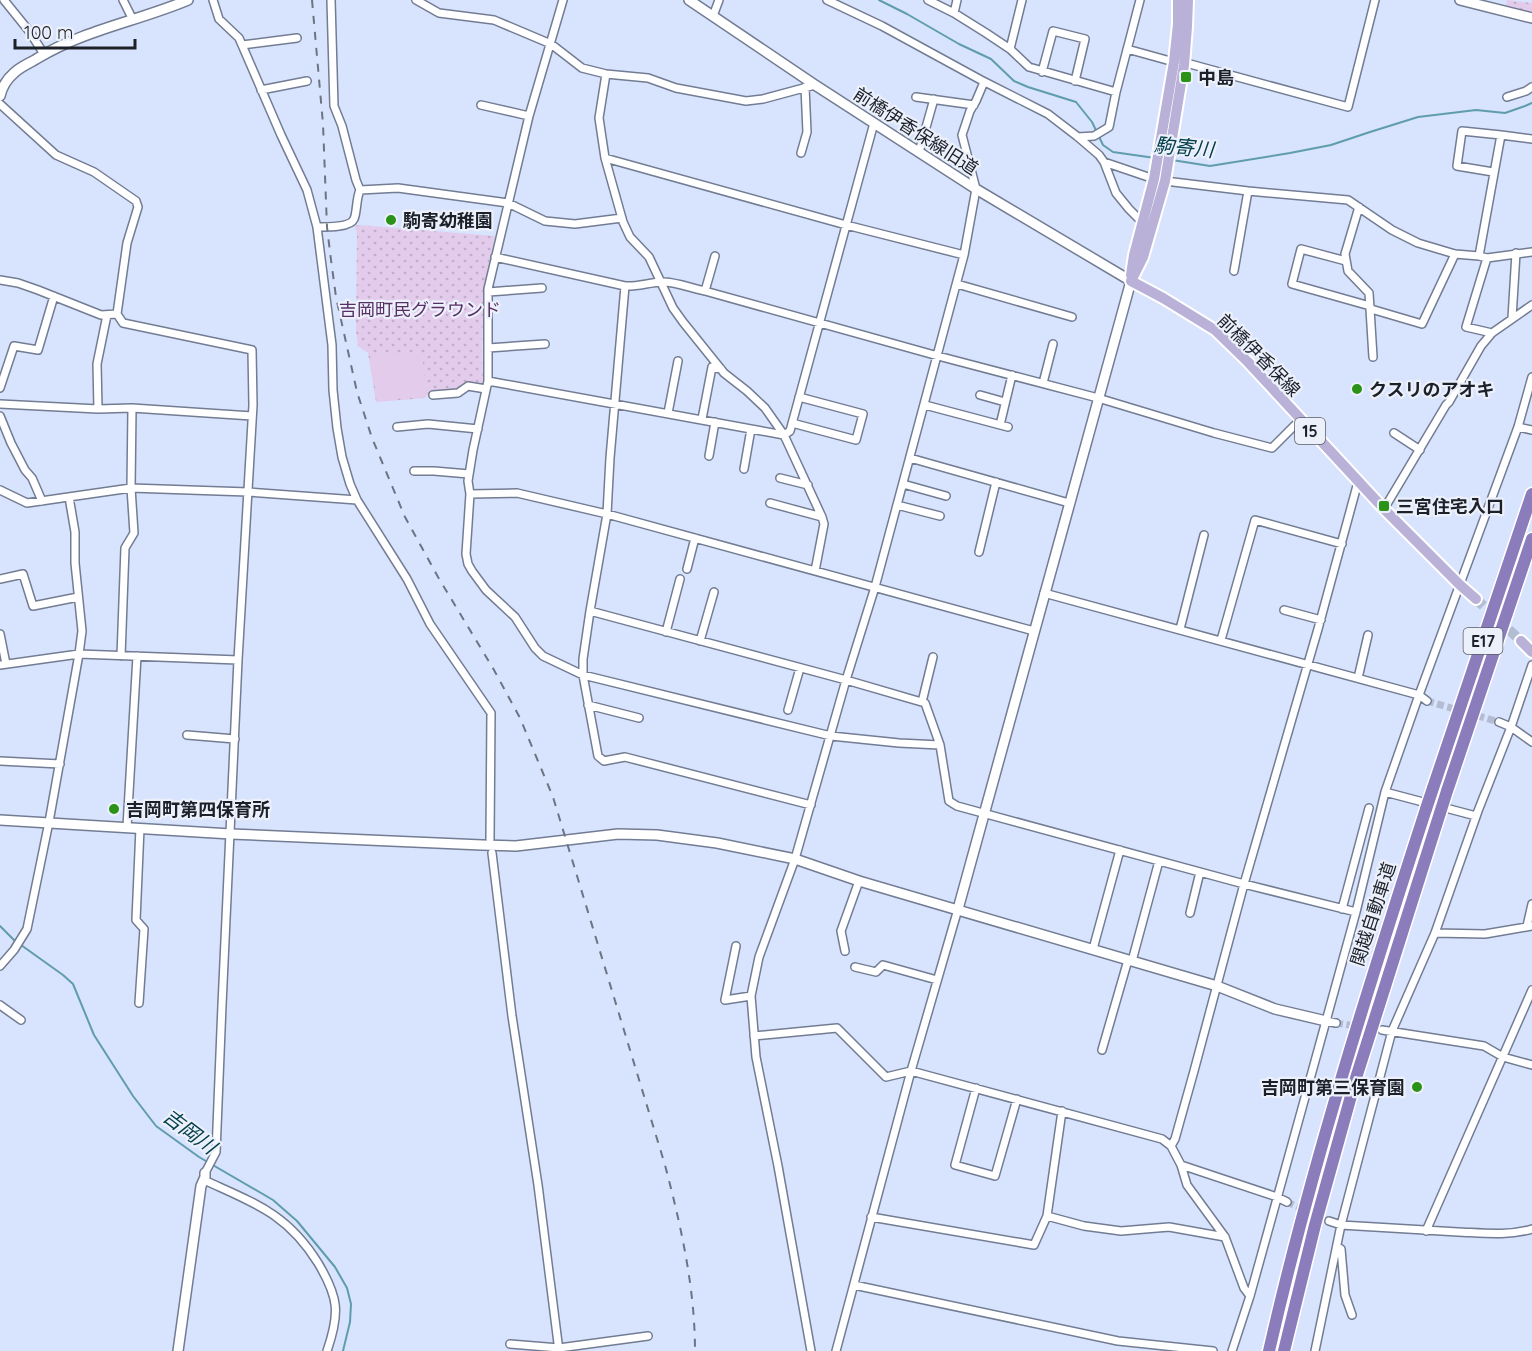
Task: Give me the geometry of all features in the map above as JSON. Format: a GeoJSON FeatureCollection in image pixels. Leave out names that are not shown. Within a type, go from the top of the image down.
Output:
{"type":"FeatureCollection","features":[{"type":"Feature","properties":{"kind":"highway","name":"関越自動車道"},"geometry":{"type":"LineString","coordinates":[[1269,1351],[1301,1221],[1369,986],[1532,494]]}},
{"type":"Feature","properties":{"kind":"highway","name":"関越自動車道"},"geometry":{"type":"LineString","coordinates":[[1284,1351],[1315,1225],[1356,1078],[1447,791],[1532,539]]}},
{"type":"Feature","properties":{"kind":"main road"},"geometry":{"type":"LineString","coordinates":[[1131,281],[1143,257],[1162,164],[1178,24],[1178,0]]}},
{"type":"Feature","properties":{"kind":"main road"},"geometry":{"type":"LineString","coordinates":[[1164,151],[1184,65],[1188,0]]}},
{"type":"Feature","properties":{"kind":"main road"},"geometry":{"type":"LineString","coordinates":[[1131,281],[1134,255],[1142,222],[1159,180]]}},
{"type":"Feature","properties":{"kind":"main road","name":"前橋伊香保線"},"geometry":{"type":"LineString","coordinates":[[1131,281],[1215,330],[1248,362],[1384,510],[1476,599]]}},
{"type":"Feature","properties":{"kind":"main road"},"geometry":{"type":"LineString","coordinates":[[1521,641],[1532,652]]}},
{"type":"Feature","properties":{"kind":"street"},"geometry":{"type":"LineString","coordinates":[[4,0],[44,54]]}},
{"type":"Feature","properties":{"kind":"street"},"geometry":{"type":"LineString","coordinates":[[123,0],[133,20]]}},
{"type":"Feature","properties":{"kind":"street"},"geometry":{"type":"LineString","coordinates":[[1,90],[14,72],[77,38],[188,0]]}},
{"type":"Feature","properties":{"kind":"street"},"geometry":{"type":"LineString","coordinates":[[213,0],[219,19],[239,38],[307,190],[317,227],[332,345],[337,428],[350,484],[357,500],[406,579],[430,624],[491,713],[490,839]]}},
{"type":"Feature","properties":{"kind":"street"},"geometry":{"type":"LineString","coordinates":[[317,227],[352,222],[355,219],[357,196],[360,190],[334,106],[331,0]]}},
{"type":"Feature","properties":{"kind":"street"},"geometry":{"type":"LineString","coordinates":[[416,0],[439,13],[494,20],[551,44],[582,68],[606,74],[648,78],[676,88],[746,101],[763,99],[810,86],[807,132],[801,153]]}},
{"type":"Feature","properties":{"kind":"street"},"geometry":{"type":"LineString","coordinates":[[563,0],[529,116],[488,292],[488,381],[468,481],[470,494],[466,554],[468,564],[486,590],[515,617],[535,648],[543,656],[583,675],[831,736],[939,745]]}},
{"type":"Feature","properties":{"kind":"street","name":"前橋伊香保線旧道"},"geometry":{"type":"LineString","coordinates":[[689,0],[810,86],[874,123],[976,189],[1131,281]]}},
{"type":"Feature","properties":{"kind":"street"},"geometry":{"type":"LineString","coordinates":[[713,16],[719,0]]}},
{"type":"Feature","properties":{"kind":"street"},"geometry":{"type":"LineString","coordinates":[[827,0],[882,26],[1048,114],[1099,155],[1116,193],[1142,222]]}},
{"type":"Feature","properties":{"kind":"street"},"geometry":{"type":"LineString","coordinates":[[928,0],[954,13],[1010,49],[1029,68],[1116,92]]}},
{"type":"Feature","properties":{"kind":"street"},"geometry":{"type":"LineString","coordinates":[[954,13],[957,0]]}},
{"type":"Feature","properties":{"kind":"street"},"geometry":{"type":"LineString","coordinates":[[1010,49],[1022,0]]}},
{"type":"Feature","properties":{"kind":"street"},"geometry":{"type":"LineString","coordinates":[[1078,137],[1094,136],[1109,126],[1140,0]]}},
{"type":"Feature","properties":{"kind":"street"},"geometry":{"type":"LineString","coordinates":[[1190,64],[1348,106],[1375,0]]}},
{"type":"Feature","properties":{"kind":"street"},"geometry":{"type":"LineString","coordinates":[[1460,0],[1489,4],[1532,17]]}},
{"type":"Feature","properties":{"kind":"street"},"geometry":{"type":"LineString","coordinates":[[1042,72],[1053,31],[1085,39],[1075,81]]}},
{"type":"Feature","properties":{"kind":"street"},"geometry":{"type":"LineString","coordinates":[[242,45],[297,38]]}},
{"type":"Feature","properties":{"kind":"street"},"geometry":{"type":"LineString","coordinates":[[1127,49],[1174,62]]}},
{"type":"Feature","properties":{"kind":"street"},"geometry":{"type":"LineString","coordinates":[[606,74],[599,118],[605,158],[622,218],[630,237],[649,257],[673,308],[721,369],[765,408],[784,435],[824,524],[815,571]]}},
{"type":"Feature","properties":{"kind":"street"},"geometry":{"type":"LineString","coordinates":[[261,90],[308,81]]}},
{"type":"Feature","properties":{"kind":"street"},"geometry":{"type":"LineString","coordinates":[[811,1351],[756,1057],[752,996],[759,957],[795,859],[875,587],[957,284],[976,189],[962,135],[970,111],[984,82]]}},
{"type":"Feature","properties":{"kind":"street"},"geometry":{"type":"LineString","coordinates":[[1506,97],[1532,87]]}},
{"type":"Feature","properties":{"kind":"street"},"geometry":{"type":"LineString","coordinates":[[916,97],[974,105]]}},
{"type":"Feature","properties":{"kind":"street"},"geometry":{"type":"LineString","coordinates":[[919,152],[934,99]]}},
{"type":"Feature","properties":{"kind":"street"},"geometry":{"type":"LineString","coordinates":[[0,104],[56,155],[94,172],[136,201],[138,207],[127,243],[117,314],[123,323],[252,350],[252,416],[238,660],[216,1152],[201,1186],[178,1351]]}},
{"type":"Feature","properties":{"kind":"street"},"geometry":{"type":"LineString","coordinates":[[481,105],[529,116]]}},
{"type":"Feature","properties":{"kind":"street"},"geometry":{"type":"LineString","coordinates":[[488,381],[784,435],[790,431],[874,123]]}},
{"type":"Feature","properties":{"kind":"street"},"geometry":{"type":"LineString","coordinates":[[1493,172],[1457,166],[1462,131],[1532,139]]}},
{"type":"Feature","properties":{"kind":"street"},"geometry":{"type":"LineString","coordinates":[[1492,333],[1466,327],[1483,257],[1493,172],[1501,135]]}},
{"type":"Feature","properties":{"kind":"street"},"geometry":{"type":"LineString","coordinates":[[605,158],[846,225],[964,255]]}},
{"type":"Feature","properties":{"kind":"street"},"geometry":{"type":"LineString","coordinates":[[1104,162],[1159,180],[1348,200],[1392,230],[1418,243],[1455,254],[1483,257],[1532,252]]}},
{"type":"Feature","properties":{"kind":"street"},"geometry":{"type":"LineString","coordinates":[[360,190],[398,189],[508,203],[545,221],[575,224],[622,218]]}},
{"type":"Feature","properties":{"kind":"street"},"geometry":{"type":"LineString","coordinates":[[1234,271],[1248,191]]}},
{"type":"Feature","properties":{"kind":"street"},"geometry":{"type":"LineString","coordinates":[[1359,207],[1345,254],[1348,271],[1369,293],[1373,357]]}},
{"type":"Feature","properties":{"kind":"street"},"geometry":{"type":"LineString","coordinates":[[1346,261],[1301,249],[1292,284],[1422,324],[1455,254]]}},
{"type":"Feature","properties":{"kind":"street"},"geometry":{"type":"LineString","coordinates":[[1512,318],[1516,253]]}},
{"type":"Feature","properties":{"kind":"street"},"geometry":{"type":"LineString","coordinates":[[705,291],[715,256]]}},
{"type":"Feature","properties":{"kind":"street"},"geometry":{"type":"LineString","coordinates":[[495,257],[625,286],[634,287],[661,282],[705,291],[1098,398],[1268,447],[1272,447],[1300,420]]}},
{"type":"Feature","properties":{"kind":"street"},"geometry":{"type":"LineString","coordinates":[[0,280],[18,283],[101,315],[117,314]]}},
{"type":"Feature","properties":{"kind":"street"},"geometry":{"type":"LineString","coordinates":[[836,1351],[911,1071],[958,909],[1131,281]]}},
{"type":"Feature","properties":{"kind":"street"},"geometry":{"type":"LineString","coordinates":[[957,284],[1072,317]]}},
{"type":"Feature","properties":{"kind":"street"},"geometry":{"type":"LineString","coordinates":[[625,286],[607,514],[583,659],[583,675],[598,756],[604,761],[625,757],[811,805]]}},
{"type":"Feature","properties":{"kind":"street"},"geometry":{"type":"LineString","coordinates":[[488,292],[542,288]]}},
{"type":"Feature","properties":{"kind":"street"},"geometry":{"type":"LineString","coordinates":[[0,388],[14,346],[38,350],[54,296]]}},
{"type":"Feature","properties":{"kind":"street"},"geometry":{"type":"LineString","coordinates":[[1384,510],[1481,346],[1492,333],[1532,305]]}},
{"type":"Feature","properties":{"kind":"street"},"geometry":{"type":"LineString","coordinates":[[98,409],[97,364],[107,315]]}},
{"type":"Feature","properties":{"kind":"street"},"geometry":{"type":"LineString","coordinates":[[488,348],[545,344]]}},
{"type":"Feature","properties":{"kind":"street"},"geometry":{"type":"LineString","coordinates":[[1043,383],[1053,345]]}},
{"type":"Feature","properties":{"kind":"street"},"geometry":{"type":"LineString","coordinates":[[668,413],[678,361]]}},
{"type":"Feature","properties":{"kind":"street"},"geometry":{"type":"LineString","coordinates":[[702,419],[712,367],[721,369]]}},
{"type":"Feature","properties":{"kind":"street"},"geometry":{"type":"LineString","coordinates":[[1000,425],[1012,375]]}},
{"type":"Feature","properties":{"kind":"street"},"geometry":{"type":"LineString","coordinates":[[1232,1351],[1331,1022],[1385,792],[1518,427],[1532,377]]}},
{"type":"Feature","properties":{"kind":"street"},"geometry":{"type":"LineString","coordinates":[[433,395],[458,393],[468,386],[486,389]]}},
{"type":"Feature","properties":{"kind":"street"},"geometry":{"type":"LineString","coordinates":[[980,395],[1005,402]]}},
{"type":"Feature","properties":{"kind":"street"},"geometry":{"type":"LineString","coordinates":[[792,423],[856,440],[863,414],[799,397]]}},
{"type":"Feature","properties":{"kind":"street"},"geometry":{"type":"LineString","coordinates":[[0,404],[98,409],[132,408],[252,416]]}},
{"type":"Feature","properties":{"kind":"street"},"geometry":{"type":"LineString","coordinates":[[925,405],[1008,427]]}},
{"type":"Feature","properties":{"kind":"street"},"geometry":{"type":"LineString","coordinates":[[121,656],[125,548],[134,533],[131,488],[132,408]]}},
{"type":"Feature","properties":{"kind":"street"},"geometry":{"type":"LineString","coordinates":[[0,416],[11,443],[25,470],[32,478],[42,501]]}},
{"type":"Feature","properties":{"kind":"street"},"geometry":{"type":"LineString","coordinates":[[709,456],[715,422]]}},
{"type":"Feature","properties":{"kind":"street"},"geometry":{"type":"LineString","coordinates":[[398,427],[428,424],[478,429]]}},
{"type":"Feature","properties":{"kind":"street"},"geometry":{"type":"LineString","coordinates":[[1518,427],[1532,430]]}},
{"type":"Feature","properties":{"kind":"street"},"geometry":{"type":"LineString","coordinates":[[744,469],[751,429]]}},
{"type":"Feature","properties":{"kind":"street"},"geometry":{"type":"LineString","coordinates":[[1394,433],[1420,450]]}},
{"type":"Feature","properties":{"kind":"street"},"geometry":{"type":"LineString","coordinates":[[910,458],[1068,503]]}},
{"type":"Feature","properties":{"kind":"street"},"geometry":{"type":"LineString","coordinates":[[414,471],[470,474]]}},
{"type":"Feature","properties":{"kind":"street"},"geometry":{"type":"LineString","coordinates":[[780,478],[808,485]]}},
{"type":"Feature","properties":{"kind":"street"},"geometry":{"type":"LineString","coordinates":[[979,552],[996,482]]}},
{"type":"Feature","properties":{"kind":"street"},"geometry":{"type":"LineString","coordinates":[[1171,1146],[1175,1139],[1244,884],[1321,620],[1358,482]]}},
{"type":"Feature","properties":{"kind":"street"},"geometry":{"type":"LineString","coordinates":[[903,484],[946,496]]}},
{"type":"Feature","properties":{"kind":"street"},"geometry":{"type":"LineString","coordinates":[[0,490],[27,503],[131,488],[248,492],[357,500]]}},
{"type":"Feature","properties":{"kind":"street"},"geometry":{"type":"LineString","coordinates":[[470,494],[517,493],[607,514],[1034,631]]}},
{"type":"Feature","properties":{"kind":"street"},"geometry":{"type":"LineString","coordinates":[[0,966],[14,950],[27,929],[80,654],[82,631],[75,563],[75,532],[69,497]]}},
{"type":"Feature","properties":{"kind":"street"},"geometry":{"type":"LineString","coordinates":[[770,503],[822,517]]}},
{"type":"Feature","properties":{"kind":"street"},"geometry":{"type":"LineString","coordinates":[[897,505],[940,516]]}},
{"type":"Feature","properties":{"kind":"street"},"geometry":{"type":"LineString","coordinates":[[1221,640],[1255,520],[1342,544]]}},
{"type":"Feature","properties":{"kind":"street"},"geometry":{"type":"LineString","coordinates":[[1180,629],[1204,535]]}},
{"type":"Feature","properties":{"kind":"street"},"geometry":{"type":"LineString","coordinates":[[687,569],[695,538]]}},
{"type":"Feature","properties":{"kind":"street"},"geometry":{"type":"LineString","coordinates":[[0,579],[23,574],[33,606],[78,597]]}},
{"type":"Feature","properties":{"kind":"street"},"geometry":{"type":"LineString","coordinates":[[666,632],[681,579]]}},
{"type":"Feature","properties":{"kind":"street"},"geometry":{"type":"LineString","coordinates":[[700,641],[714,592]]}},
{"type":"Feature","properties":{"kind":"street"},"geometry":{"type":"LineString","coordinates":[[1044,593],[1419,695],[1427,701]]}},
{"type":"Feature","properties":{"kind":"street"},"geometry":{"type":"LineString","coordinates":[[1284,610],[1321,620]]}},
{"type":"Feature","properties":{"kind":"street"},"geometry":{"type":"LineString","coordinates":[[590,611],[925,703],[939,745],[949,801],[957,806],[1356,912]]}},
{"type":"Feature","properties":{"kind":"street"},"geometry":{"type":"LineString","coordinates":[[0,634],[3,664],[80,654],[238,660]]}},
{"type":"Feature","properties":{"kind":"street"},"geometry":{"type":"LineString","coordinates":[[1358,678],[1368,635]]}},
{"type":"Feature","properties":{"kind":"street"},"geometry":{"type":"LineString","coordinates":[[128,827],[137,656]]}},
{"type":"Feature","properties":{"kind":"street"},"geometry":{"type":"LineString","coordinates":[[922,702],[933,657]]}},
{"type":"Feature","properties":{"kind":"street"},"geometry":{"type":"LineString","coordinates":[[1315,1351],[1341,1225],[1392,1031],[1435,933],[1532,664]]}},
{"type":"Feature","properties":{"kind":"street"},"geometry":{"type":"LineString","coordinates":[[788,710],[800,668]]}},
{"type":"Feature","properties":{"kind":"street"},"geometry":{"type":"LineString","coordinates":[[588,705],[639,718]]}},
{"type":"Feature","properties":{"kind":"street"},"geometry":{"type":"LineString","coordinates":[[1499,722],[1511,727],[1532,742]]}},
{"type":"Feature","properties":{"kind":"street"},"geometry":{"type":"LineString","coordinates":[[187,735],[235,739]]}},
{"type":"Feature","properties":{"kind":"street"},"geometry":{"type":"LineString","coordinates":[[0,760],[60,764]]}},
{"type":"Feature","properties":{"kind":"street"},"geometry":{"type":"LineString","coordinates":[[1385,792],[1476,816]]}},
{"type":"Feature","properties":{"kind":"street"},"geometry":{"type":"LineString","coordinates":[[1342,909],[1370,808]]}},
{"type":"Feature","properties":{"kind":"street"},"geometry":{"type":"LineString","coordinates":[[0,820],[471,845],[516,846],[618,834],[657,835],[717,843],[795,859],[859,881],[1217,986],[1275,1009],[1331,1022]]}},
{"type":"Feature","properties":{"kind":"street"},"geometry":{"type":"LineString","coordinates":[[139,1003],[144,929],[136,920],[140,828]]}},
{"type":"Feature","properties":{"kind":"street"},"geometry":{"type":"LineString","coordinates":[[1093,949],[1120,850]]}},
{"type":"Feature","properties":{"kind":"street"},"geometry":{"type":"LineString","coordinates":[[492,853],[512,1016],[538,1185],[559,1349]]}},
{"type":"Feature","properties":{"kind":"street"},"geometry":{"type":"LineString","coordinates":[[1102,1050],[1159,861]]}},
{"type":"Feature","properties":{"kind":"street"},"geometry":{"type":"LineString","coordinates":[[1190,913],[1200,872]]}},
{"type":"Feature","properties":{"kind":"street"},"geometry":{"type":"LineString","coordinates":[[845,951],[841,931],[859,881]]}},
{"type":"Feature","properties":{"kind":"street"},"geometry":{"type":"LineString","coordinates":[[1435,933],[1485,934],[1530,926],[1532,904]]}},
{"type":"Feature","properties":{"kind":"street"},"geometry":{"type":"LineString","coordinates":[[736,946],[725,1000],[752,996]]}},
{"type":"Feature","properties":{"kind":"street"},"geometry":{"type":"LineString","coordinates":[[855,967],[876,972],[884,965],[938,980]]}},
{"type":"Feature","properties":{"kind":"street"},"geometry":{"type":"LineString","coordinates":[[1426,1231],[1532,990]]}},
{"type":"Feature","properties":{"kind":"street"},"geometry":{"type":"LineString","coordinates":[[0,1005],[21,1020]]}},
{"type":"Feature","properties":{"kind":"street"},"geometry":{"type":"LineString","coordinates":[[754,1036],[837,1028],[886,1077],[911,1071],[1162,1139],[1171,1146],[1181,1164],[1187,1185],[1225,1237],[1244,1288],[1250,1296]]}},
{"type":"Feature","properties":{"kind":"street"},"geometry":{"type":"LineString","coordinates":[[1382,1030],[1484,1046],[1503,1057],[1532,1065]]}},
{"type":"Feature","properties":{"kind":"street"},"geometry":{"type":"LineString","coordinates":[[976,1088],[955,1165],[995,1176],[1017,1099]]}},
{"type":"Feature","properties":{"kind":"street"},"geometry":{"type":"LineString","coordinates":[[871,1217],[1034,1245],[1047,1216],[1062,1111]]}},
{"type":"Feature","properties":{"kind":"street"},"geometry":{"type":"LineString","coordinates":[[1181,1164],[1287,1202]]}},
{"type":"Feature","properties":{"kind":"street"},"geometry":{"type":"LineString","coordinates":[[204,1176],[275,1215],[289,1226],[310,1252],[326,1276],[336,1305],[335,1327],[327,1351]]}},
{"type":"Feature","properties":{"kind":"street"},"geometry":{"type":"LineString","coordinates":[[1047,1216],[1084,1226],[1121,1231],[1169,1227],[1225,1237]]}},
{"type":"Feature","properties":{"kind":"street"},"geometry":{"type":"LineString","coordinates":[[1329,1221],[1341,1225],[1502,1234],[1532,1229]]}},
{"type":"Feature","properties":{"kind":"street"},"geometry":{"type":"LineString","coordinates":[[1336,1247],[1341,1249],[1345,1294],[1352,1315]]}},
{"type":"Feature","properties":{"kind":"street"},"geometry":{"type":"LineString","coordinates":[[854,1285],[1118,1341],[1213,1351]]}},
{"type":"Feature","properties":{"kind":"street"},"geometry":{"type":"LineString","coordinates":[[510,1344],[559,1349],[648,1335]]}},
{"type":"Feature","properties":{"kind":"green space"},"geometry":{"type":"Polygon","coordinates":[[[1507,0],[1532,3],[1528,17],[1505,11],[1507,0]]]}},
{"type":"Feature","properties":{"kind":"green space","name":"吉岡町民グラウンド"},"geometry":{"type":"Polygon","coordinates":[[[355,226],[495,236],[484,287],[483,384],[466,383],[457,391],[431,391],[425,398],[376,402],[368,353],[358,346],[356,331],[357,234],[355,226]]]}},
{"type":"Feature","properties":{"kind":"green space"},"geometry":{"type":"Polygon","coordinates":[[[422,352],[426,394],[377,401],[370,354],[422,352]]]}},
{"type":"Feature","properties":{"kind":"waterway","name":"駒寄川"},"geometry":{"type":"LineString","coordinates":[[879,0],[991,59],[1014,81],[1076,102],[1092,122],[1103,145],[1113,152],[1155,158]]}},
{"type":"Feature","properties":{"kind":"waterway","name":"駒寄川"},"geometry":{"type":"LineString","coordinates":[[1172,160],[1210,166],[1331,145],[1418,117],[1476,110],[1505,113],[1532,103]]}},
{"type":"Feature","properties":{"kind":"waterway","name":"吉岡川"},"geometry":{"type":"LineString","coordinates":[[0,926],[16,942]]}},
{"type":"Feature","properties":{"kind":"waterway","name":"吉岡川"},"geometry":{"type":"LineString","coordinates":[[21,945],[73,984],[94,1035],[133,1096],[156,1126],[199,1157],[273,1200],[297,1221],[335,1267],[347,1288],[351,1304],[350,1322],[343,1351]]}},
{"type":"Feature","properties":{"kind":"tunnel"},"geometry":{"type":"LineString","coordinates":[[1476,599],[1521,641]]}},
{"type":"Feature","properties":{"kind":"tunnel"},"geometry":{"type":"LineString","coordinates":[[1427,701],[1499,722]]}},
{"type":"Feature","properties":{"kind":"tunnel"},"geometry":{"type":"LineString","coordinates":[[1336,1023],[1374,1029]]}},
{"type":"Feature","properties":{"kind":"tunnel"},"geometry":{"type":"LineString","coordinates":[[1287,1202],[1329,1221]]}},
{"type":"Feature","properties":{"kind":"railway"},"geometry":{"type":"LineString","coordinates":[[312,0],[323,124],[327,227],[336,297],[357,392],[372,438],[405,517],[520,718],[553,797],[671,1188],[690,1281],[695,1351]]}},
{"type":"Feature","properties":{"kind":"place","name":"中島"},"geometry":{"type":"Point","coordinates":[1186,77]}},
{"type":"Feature","properties":{"kind":"place","name":"駒寄幼稚園"},"geometry":{"type":"Point","coordinates":[391,220]}},
{"type":"Feature","properties":{"kind":"place","name":"クスリのアオキ"},"geometry":{"type":"Point","coordinates":[1357,389]}},
{"type":"Feature","properties":{"kind":"place","name":"三宮住宅入口"},"geometry":{"type":"Point","coordinates":[1384,506]}},
{"type":"Feature","properties":{"kind":"place","name":"吉岡町第四保育所"},"geometry":{"type":"Point","coordinates":[114,809]}},
{"type":"Feature","properties":{"kind":"place","name":"吉岡町第三保育園"},"geometry":{"type":"Point","coordinates":[1417,1087]}}]}
